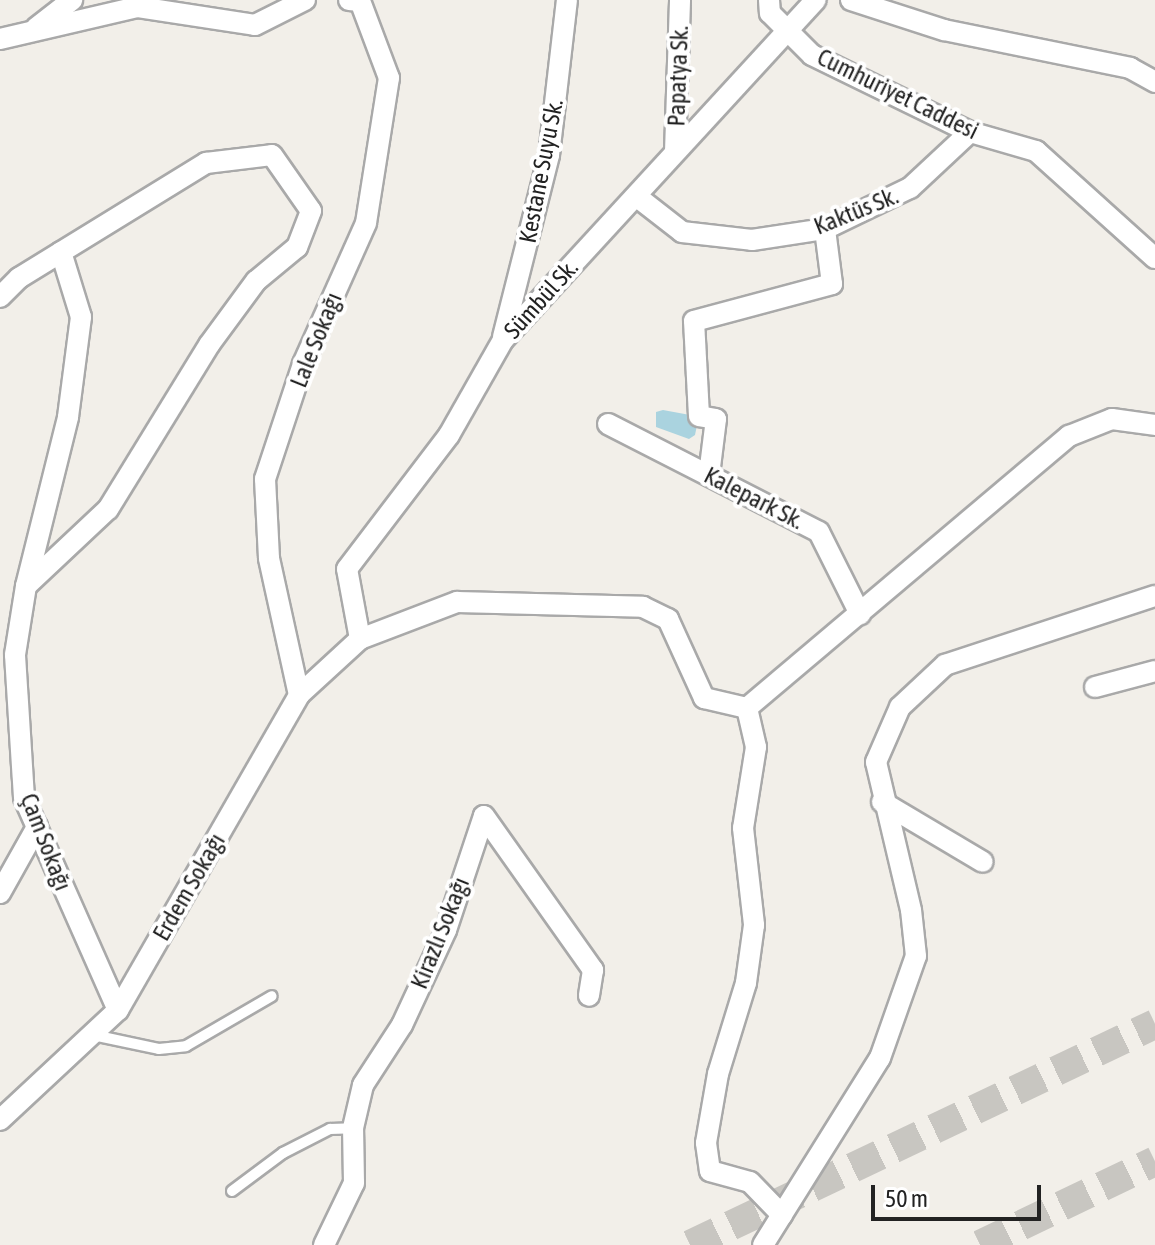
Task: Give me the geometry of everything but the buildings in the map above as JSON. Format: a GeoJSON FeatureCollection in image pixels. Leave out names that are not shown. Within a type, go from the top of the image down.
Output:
{"type":"FeatureCollection","features":[{"type":"Feature","properties":{"kind":"street"},"geometry":{"type":"LineString","coordinates":[[30,33],[72,0]]}},
{"type":"Feature","properties":{"kind":"street"},"geometry":{"type":"LineString","coordinates":[[0,39],[138,7],[255,25],[305,0]]}},
{"type":"Feature","properties":{"kind":"street","name":"Lale Sokağı"},"geometry":{"type":"LineString","coordinates":[[299,695],[269,558],[265,479],[303,364],[366,223],[389,78],[357,0]]}},
{"type":"Feature","properties":{"kind":"street","name":"Kestane Suyu Sk."},"geometry":{"type":"LineString","coordinates":[[503,340],[549,155],[567,0]]}},
{"type":"Feature","properties":{"kind":"street","name":"Papatya Sk."},"geometry":{"type":"LineString","coordinates":[[675,152],[680,0]]}},
{"type":"Feature","properties":{"kind":"street","name":"Cumhuriyet Caddesi"},"geometry":{"type":"LineString","coordinates":[[769,0],[770,13],[812,55],[970,132],[1036,151],[1155,258]]}},
{"type":"Feature","properties":{"kind":"street","name":"Sümbül Sk."},"geometry":{"type":"LineString","coordinates":[[360,639],[347,569],[449,435],[503,340],[816,0]]}},
{"type":"Feature","properties":{"kind":"street"},"geometry":{"type":"LineString","coordinates":[[851,0],[944,30],[1130,68],[1155,82]]}},
{"type":"Feature","properties":{"kind":"street","name":"Kaktüs Sk."},"geometry":{"type":"LineString","coordinates":[[636,196],[682,232],[752,240],[825,229],[910,188],[970,132]]}},
{"type":"Feature","properties":{"kind":"street"},"geometry":{"type":"LineString","coordinates":[[0,297],[19,278],[206,163],[272,155],[311,211],[297,247],[256,281],[209,345],[108,509],[26,586]]}},
{"type":"Feature","properties":{"kind":"street"},"geometry":{"type":"LineString","coordinates":[[709,475],[716,419],[699,416],[694,321],[832,284],[825,229]]}},
{"type":"Feature","properties":{"kind":"street","name":"Çam Sokağı"},"geometry":{"type":"LineString","coordinates":[[61,252],[81,317],[68,417],[26,586],[15,655],[24,798],[118,1010]]}},
{"type":"Feature","properties":{"kind":"street"},"geometry":{"type":"LineString","coordinates":[[747,708],[860,614],[1036,459],[1077,430],[1112,419],[1155,425]]}},
{"type":"Feature","properties":{"kind":"street","name":"Kalepark Sk."},"geometry":{"type":"LineString","coordinates":[[608,424],[819,532],[860,614]]}},
{"type":"Feature","properties":{"kind":"street"},"geometry":{"type":"LineString","coordinates":[[763,1245],[880,1058],[916,956],[911,910],[882,802],[876,762],[900,707],[945,665],[1155,596]]}},
{"type":"Feature","properties":{"kind":"street"},"geometry":{"type":"LineString","coordinates":[[360,639],[457,602],[643,607],[668,619],[704,698],[747,708]]}},
{"type":"Feature","properties":{"kind":"street","name":"Erdem Sokağı"},"geometry":{"type":"LineString","coordinates":[[0,1120],[118,1010],[299,695],[360,639]]}},
{"type":"Feature","properties":{"kind":"street"},"geometry":{"type":"LineString","coordinates":[[1095,687],[1152,677]]}},
{"type":"Feature","properties":{"kind":"street"},"geometry":{"type":"LineString","coordinates":[[747,708],[756,747],[743,828],[754,925],[746,983],[718,1074],[706,1143],[710,1171],[750,1182],[782,1215]]}},
{"type":"Feature","properties":{"kind":"street"},"geometry":{"type":"LineString","coordinates":[[882,802],[983,862]]}},
{"type":"Feature","properties":{"kind":"street","name":"Kirazlı Sokağı"},"geometry":{"type":"LineString","coordinates":[[324,1245],[354,1183],[353,1128],[363,1085],[402,1025],[446,930],[484,816],[593,970],[589,996]]}},
{"type":"Feature","properties":{"kind":"street"},"geometry":{"type":"LineString","coordinates":[[0,893],[37,827]]}},
{"type":"Feature","properties":{"kind":"lane"},"geometry":{"type":"LineString","coordinates":[[91,1034],[159,1049],[186,1046],[272,996]]}},
{"type":"Feature","properties":{"kind":"lane"},"geometry":{"type":"LineString","coordinates":[[232,1191],[283,1153],[330,1129],[353,1128]]}},
{"type":"Feature","properties":{"kind":"water"},"geometry":{"type":"Polygon","coordinates":[[[663,410],[690,415],[697,425],[695,435],[689,439],[656,427],[656,412],[663,410]]]}},
{"type":"Feature","properties":{"kind":"tunnel"},"geometry":{"type":"LineString","coordinates":[[690,1245],[1155,1024]]}},
{"type":"Feature","properties":{"kind":"tunnel"},"geometry":{"type":"LineString","coordinates":[[980,1245],[1155,1161]]}}]}
